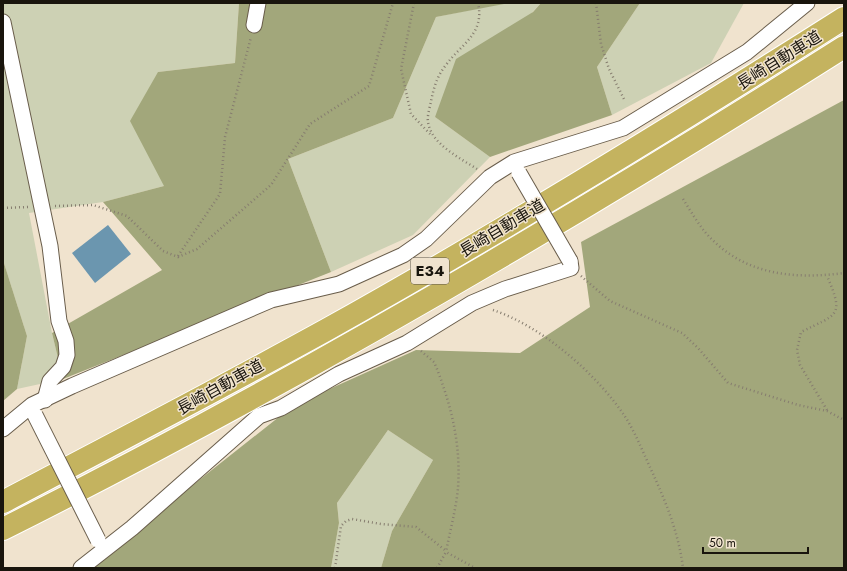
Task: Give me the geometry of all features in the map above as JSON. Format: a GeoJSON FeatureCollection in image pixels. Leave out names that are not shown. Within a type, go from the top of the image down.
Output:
{"type":"FeatureCollection","features":[{"type":"Feature","properties":{"kind":"highway","name":"長崎自動車道"},"geometry":{"type":"LineString","coordinates":[[3,502],[212,392],[455,256],[730,91],[844,18]]}},
{"type":"Feature","properties":{"kind":"highway","name":"長崎自動車道"},"geometry":{"type":"LineString","coordinates":[[3,529],[184,435],[339,350],[467,277],[736,116],[844,47]]}},
{"type":"Feature","properties":{"kind":"street"},"geometry":{"type":"LineString","coordinates":[[254,25],[258,3]]}},
{"type":"Feature","properties":{"kind":"street"},"geometry":{"type":"LineString","coordinates":[[3,429],[72,386],[271,300],[339,284],[403,255],[426,239],[490,177],[623,128],[747,52],[807,3]]}},
{"type":"Feature","properties":{"kind":"street"},"geometry":{"type":"LineString","coordinates":[[3,22],[50,246],[59,321],[66,341],[67,355],[62,367],[50,381],[37,407]]}},
{"type":"Feature","properties":{"kind":"street"},"geometry":{"type":"LineString","coordinates":[[81,568],[102,545],[259,416],[282,408],[339,374],[407,343],[472,303],[504,289],[571,264],[516,167]]}},
{"type":"Feature","properties":{"kind":"street"},"geometry":{"type":"LineString","coordinates":[[37,407],[102,545]]}},
{"type":"Feature","properties":{"kind":"path"},"geometry":{"type":"LineString","coordinates":[[3,208],[93,204],[127,216],[163,251],[178,257],[197,249],[271,185],[310,124],[369,86],[393,3]]}},
{"type":"Feature","properties":{"kind":"path"},"geometry":{"type":"LineString","coordinates":[[414,3],[401,69],[411,114],[432,136],[455,155],[490,177]]}},
{"type":"Feature","properties":{"kind":"path"},"geometry":{"type":"LineString","coordinates":[[432,136],[428,121],[434,83],[446,65],[471,39],[479,18],[478,3]]}},
{"type":"Feature","properties":{"kind":"path"},"geometry":{"type":"LineString","coordinates":[[596,3],[601,44],[607,63],[624,99]]}},
{"type":"Feature","properties":{"kind":"path"},"geometry":{"type":"LineString","coordinates":[[178,257],[220,194],[224,137],[254,25]]}},
{"type":"Feature","properties":{"kind":"path"},"geometry":{"type":"LineString","coordinates":[[683,199],[705,232],[728,254],[755,268],[781,275],[827,276],[844,273]]}},
{"type":"Feature","properties":{"kind":"path"},"geometry":{"type":"LineString","coordinates":[[571,264],[610,301],[682,334],[698,348],[728,383],[798,405],[827,411],[844,420]]}},
{"type":"Feature","properties":{"kind":"path"},"geometry":{"type":"LineString","coordinates":[[827,276],[837,298],[836,310],[830,319],[801,332],[797,350],[800,365],[827,411]]}},
{"type":"Feature","properties":{"kind":"path"},"geometry":{"type":"LineString","coordinates":[[472,303],[498,311],[542,334],[572,357],[598,384],[626,418],[662,494],[680,542],[683,568]]}},
{"type":"Feature","properties":{"kind":"path"},"geometry":{"type":"LineString","coordinates":[[407,343],[428,355],[434,362],[454,416],[457,447],[458,489],[446,552],[437,568]]}},
{"type":"Feature","properties":{"kind":"path"},"geometry":{"type":"LineString","coordinates":[[335,568],[341,526],[346,521],[352,519],[380,524],[416,527],[427,534],[446,552],[475,568]]}},
{"type":"Feature","properties":{"kind":"green space"},"geometry":{"type":"Polygon","coordinates":[[[3,3],[239,3],[235,63],[158,72],[164,186],[103,202],[29,213],[52,333],[63,379],[17,389],[27,336],[3,260],[3,3]]]}},
{"type":"Feature","properties":{"kind":"green space"},"geometry":{"type":"Polygon","coordinates":[[[239,3],[504,4],[436,17],[393,118],[288,159],[331,272],[63,379],[52,333],[162,270],[103,202],[164,186],[130,121],[158,72],[235,63],[239,3]]]}},
{"type":"Feature","properties":{"kind":"green space"},"geometry":{"type":"Polygon","coordinates":[[[504,3],[541,3],[435,117],[490,157],[413,235],[331,272],[288,159],[393,118],[436,17],[504,3]]]}},
{"type":"Feature","properties":{"kind":"green space"},"geometry":{"type":"Polygon","coordinates":[[[541,3],[640,3],[597,67],[612,115],[490,157],[435,117],[456,59],[533,12],[541,3]]]}},
{"type":"Feature","properties":{"kind":"green space"},"geometry":{"type":"Polygon","coordinates":[[[640,3],[744,3],[711,63],[612,115],[597,67],[640,3]]]}},
{"type":"Feature","properties":{"kind":"green space"},"geometry":{"type":"Polygon","coordinates":[[[844,100],[844,568],[381,568],[392,531],[433,460],[388,430],[337,503],[339,523],[331,568],[88,568],[294,405],[416,350],[520,353],[590,307],[581,242],[844,100]]]}},
{"type":"Feature","properties":{"kind":"green space"},"geometry":{"type":"Polygon","coordinates":[[[3,260],[27,336],[17,389],[3,401],[3,260]]]}},
{"type":"Feature","properties":{"kind":"green space"},"geometry":{"type":"Polygon","coordinates":[[[388,430],[433,460],[392,531],[381,568],[331,568],[339,523],[337,503],[388,430]]]}},
{"type":"Feature","properties":{"kind":"water"},"geometry":{"type":"Polygon","coordinates":[[[108,225],[131,254],[95,283],[72,253],[108,225]]]}}]}
